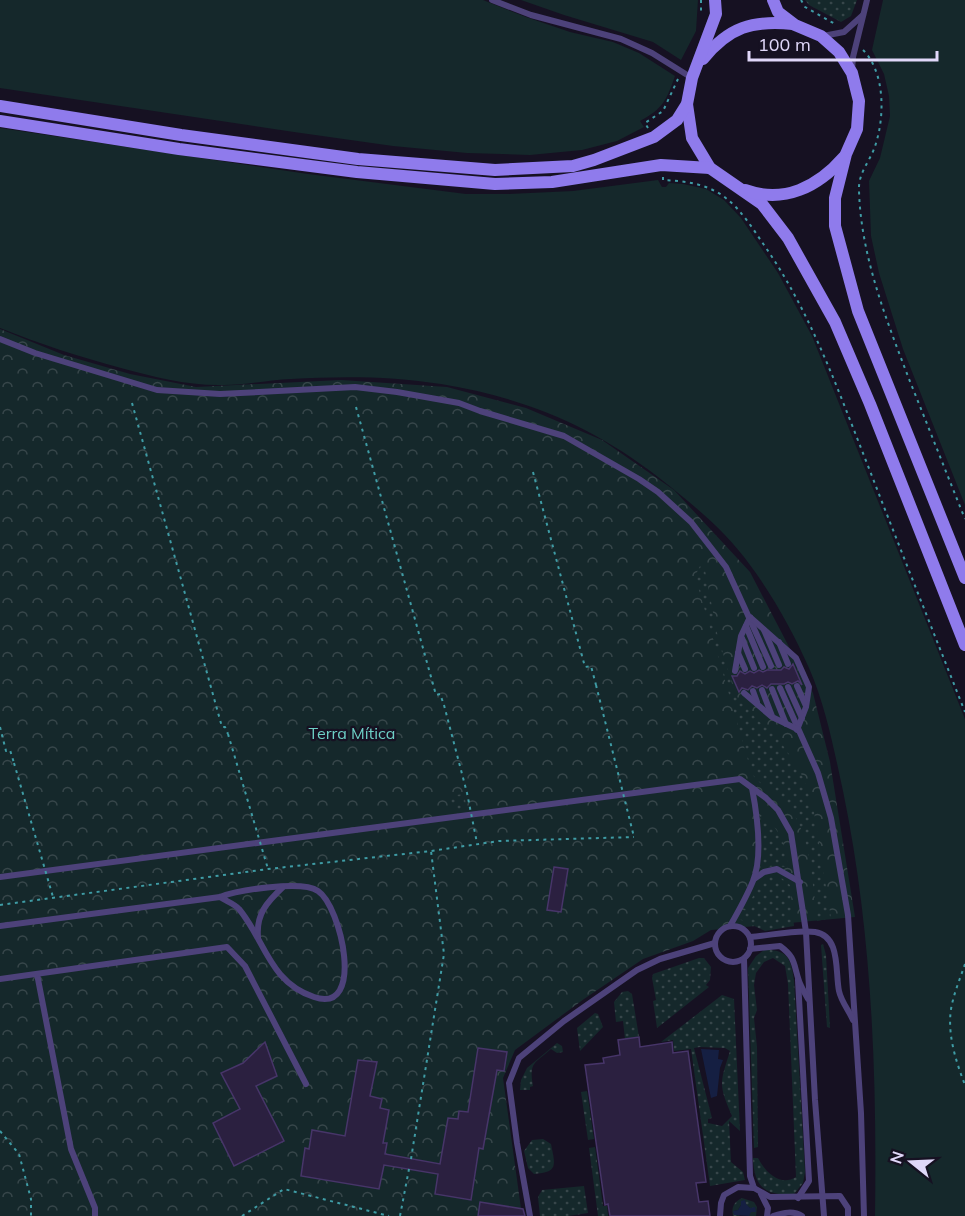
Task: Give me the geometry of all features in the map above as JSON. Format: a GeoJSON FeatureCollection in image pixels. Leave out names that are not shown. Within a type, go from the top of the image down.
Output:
{"type":"FeatureCollection","features":[{"type":"Feature","properties":{"kind":"main road"},"geometry":{"type":"LineString","coordinates":[[715,0],[716,14],[692,78],[687,104],[692,138],[710,168],[762,204],[788,238],[835,322],[870,404],[965,645]]}},
{"type":"Feature","properties":{"kind":"main road"},"geometry":{"type":"LineString","coordinates":[[773,0],[778,12],[795,25],[821,36],[839,52],[852,74],[859,100],[857,129],[846,154],[835,198],[835,226],[858,311],[965,578]]}},
{"type":"Feature","properties":{"kind":"main road"},"geometry":{"type":"LineString","coordinates":[[698,65],[716,43],[740,28],[767,22],[795,25]]}},
{"type":"Feature","properties":{"kind":"main road"},"geometry":{"type":"LineString","coordinates":[[0,106],[181,135],[358,159],[495,170],[573,166],[594,160],[654,137],[677,120],[687,104]]}},
{"type":"Feature","properties":{"kind":"main road"},"geometry":{"type":"LineString","coordinates":[[0,121],[357,172],[495,184],[552,182],[661,165],[710,168]]}},
{"type":"Feature","properties":{"kind":"main road"},"geometry":{"type":"LineString","coordinates":[[731,184],[755,193],[782,195],[807,188],[829,174],[846,154]]}},
{"type":"Feature","properties":{"kind":"lane"},"geometry":{"type":"LineString","coordinates":[[492,0],[531,15],[621,39],[651,53],[692,78]]}},
{"type":"Feature","properties":{"kind":"lane"},"geometry":{"type":"LineString","coordinates":[[852,74],[853,57],[867,0]]}},
{"type":"Feature","properties":{"kind":"lane"},"geometry":{"type":"LineString","coordinates":[[821,36],[844,32],[864,15]]}},
{"type":"Feature","properties":{"kind":"lane"},"geometry":{"type":"LineString","coordinates":[[0,339],[35,353],[157,390],[220,394],[355,387],[459,403],[564,436],[639,479],[658,492],[691,522],[726,567],[771,666]]}},
{"type":"Feature","properties":{"kind":"lane"},"geometry":{"type":"LineString","coordinates":[[735,671],[741,636],[750,617]]}},
{"type":"Feature","properties":{"kind":"lane"},"geometry":{"type":"LineString","coordinates":[[750,617],[796,658],[809,687],[806,707],[797,730]]}},
{"type":"Feature","properties":{"kind":"lane"},"geometry":{"type":"LineString","coordinates":[[746,626],[763,667]]}},
{"type":"Feature","properties":{"kind":"lane"},"geometry":{"type":"LineString","coordinates":[[763,627],[779,665]]}},
{"type":"Feature","properties":{"kind":"lane"},"geometry":{"type":"LineString","coordinates":[[741,636],[754,669]]}},
{"type":"Feature","properties":{"kind":"lane"},"geometry":{"type":"LineString","coordinates":[[777,639],[788,664]]}},
{"type":"Feature","properties":{"kind":"lane"},"geometry":{"type":"LineString","coordinates":[[738,653],[745,669]]}},
{"type":"Feature","properties":{"kind":"lane"},"geometry":{"type":"LineString","coordinates":[[797,686],[806,707]]}},
{"type":"Feature","properties":{"kind":"lane"},"geometry":{"type":"LineString","coordinates":[[788,687],[802,719]]}},
{"type":"Feature","properties":{"kind":"lane"},"geometry":{"type":"LineString","coordinates":[[780,688],[797,730],[818,772],[831,818],[848,915],[861,1113],[864,1216]]}},
{"type":"Feature","properties":{"kind":"lane"},"geometry":{"type":"LineString","coordinates":[[772,689],[786,724]]}},
{"type":"Feature","properties":{"kind":"lane"},"geometry":{"type":"LineString","coordinates":[[762,690],[772,717]]}},
{"type":"Feature","properties":{"kind":"lane"},"geometry":{"type":"LineString","coordinates":[[753,692],[759,705]]}},
{"type":"Feature","properties":{"kind":"lane"},"geometry":{"type":"LineString","coordinates":[[744,693],[772,717],[797,730]]}},
{"type":"Feature","properties":{"kind":"lane"},"geometry":{"type":"LineString","coordinates":[[0,877],[740,779],[778,810],[791,832],[806,932],[824,1216]]}},
{"type":"Feature","properties":{"kind":"lane"},"geometry":{"type":"LineString","coordinates":[[744,959],[733,962],[722,958],[715,943],[720,932],[730,926],[754,879],[758,845],[752,788]]}},
{"type":"Feature","properties":{"kind":"lane"},"geometry":{"type":"LineString","coordinates":[[754,879],[764,872],[777,869],[800,882]]}},
{"type":"Feature","properties":{"kind":"lane"},"geometry":{"type":"LineString","coordinates":[[0,926],[220,897],[234,892],[305,886],[319,891],[328,900],[334,915],[345,958],[345,978],[335,997],[328,1000],[314,998],[293,986],[276,970],[238,907],[220,897]]}},
{"type":"Feature","properties":{"kind":"lane"},"geometry":{"type":"LineString","coordinates":[[258,942],[258,922],[262,911],[268,901],[283,887]]}},
{"type":"Feature","properties":{"kind":"lane"},"geometry":{"type":"LineString","coordinates":[[730,926],[742,928],[750,937],[750,949],[744,959],[750,1176],[754,1188]]}},
{"type":"Feature","properties":{"kind":"lane"},"geometry":{"type":"LineString","coordinates":[[750,937],[806,932],[824,935],[832,943],[839,993],[855,1023]]}},
{"type":"Feature","properties":{"kind":"lane"},"geometry":{"type":"LineString","coordinates":[[530,1216],[509,1083],[519,1058],[564,1021],[637,970],[660,959],[715,943]]}},
{"type":"Feature","properties":{"kind":"lane"},"geometry":{"type":"LineString","coordinates":[[750,949],[780,946],[791,954],[796,967],[808,1181],[798,1198]]}},
{"type":"Feature","properties":{"kind":"lane"},"geometry":{"type":"LineString","coordinates":[[0,979],[227,947],[245,966],[306,1084]]}},
{"type":"Feature","properties":{"kind":"lane"},"geometry":{"type":"LineString","coordinates":[[37,974],[71,1149],[95,1216]]}},
{"type":"Feature","properties":{"kind":"lane"},"geometry":{"type":"LineString","coordinates":[[798,980],[809,1003]]}},
{"type":"Feature","properties":{"kind":"lane"},"geometry":{"type":"LineString","coordinates":[[805,1122],[815,1100]]}},
{"type":"Feature","properties":{"kind":"lane"},"geometry":{"type":"LineString","coordinates":[[720,1216],[720,1203],[731,1190],[738,1186],[754,1188],[770,1197],[798,1198],[823,1195],[840,1197],[848,1208],[848,1216]]}},
{"type":"Feature","properties":{"kind":"lane"},"geometry":{"type":"LineString","coordinates":[[761,1193],[768,1208],[767,1216]]}},
{"type":"Feature","properties":{"kind":"lane"},"geometry":{"type":"LineString","coordinates":[[773,1216],[786,1212],[802,1216]]}},
{"type":"Feature","properties":{"kind":"path"},"geometry":{"type":"LineString","coordinates":[[801,0],[805,7],[837,25],[844,32]]}},
{"type":"Feature","properties":{"kind":"path"},"geometry":{"type":"LineString","coordinates":[[857,44],[869,56],[877,74],[881,94],[881,126],[874,150],[862,170],[859,189],[864,237],[884,314],[965,519]]}},
{"type":"Feature","properties":{"kind":"path"},"geometry":{"type":"LineString","coordinates":[[661,165],[663,180],[687,181],[708,188],[726,198],[748,220],[796,296],[817,337],[844,403],[965,712]]}},
{"type":"Feature","properties":{"kind":"path"},"geometry":{"type":"LineString","coordinates":[[132,403],[222,727],[225,727],[228,734],[268,869]]}},
{"type":"Feature","properties":{"kind":"path"},"geometry":{"type":"LineString","coordinates":[[356,407],[436,695],[440,694],[444,705],[467,793],[477,843]]}},
{"type":"Feature","properties":{"kind":"path"},"geometry":{"type":"LineString","coordinates":[[0,905],[268,869],[431,851],[477,843],[634,837],[591,666],[585,667],[533,472]]}},
{"type":"Feature","properties":{"kind":"path"},"geometry":{"type":"LineString","coordinates":[[0,727],[6,751],[10,750],[53,897]]}},
{"type":"Feature","properties":{"kind":"path"},"geometry":{"type":"LineString","coordinates":[[411,1159],[444,954],[431,851]]}},
{"type":"Feature","properties":{"kind":"path"},"geometry":{"type":"LineString","coordinates":[[965,964],[952,1003],[950,1027],[957,1065],[965,1085]]}},
{"type":"Feature","properties":{"kind":"path"},"geometry":{"type":"LineString","coordinates":[[0,1131],[19,1154],[30,1199],[31,1216]]}},
{"type":"Feature","properties":{"kind":"path"},"geometry":{"type":"LineString","coordinates":[[400,1216],[409,1169]]}},
{"type":"Feature","properties":{"kind":"path"},"geometry":{"type":"LineString","coordinates":[[242,1216],[284,1189],[389,1216]]}},
{"type":"Feature","properties":{"kind":"green space"},"geometry":{"type":"Polygon","coordinates":[[[0,0],[483,0],[570,32],[613,42],[639,53],[675,76],[663,103],[640,121],[644,127],[617,141],[582,150],[530,155],[467,153],[393,146],[0,88],[0,0]]]}},
{"type":"Feature","properties":{"kind":"green space"},"geometry":{"type":"Polygon","coordinates":[[[521,0],[698,0],[696,31],[681,60],[653,42],[521,0]]]}},
{"type":"Feature","properties":{"kind":"green space"},"geometry":{"type":"Polygon","coordinates":[[[805,0],[857,0],[851,16],[841,22],[809,5],[805,0]]]}},
{"type":"Feature","properties":{"kind":"green space"},"geometry":{"type":"Polygon","coordinates":[[[883,0],[965,0],[965,505],[903,349],[879,273],[871,236],[869,181],[880,158],[890,116],[889,96],[884,74],[872,50],[883,0]]]}},
{"type":"Feature","properties":{"kind":"green space"},"geometry":{"type":"Polygon","coordinates":[[[0,128],[308,174],[466,194],[573,191],[658,180],[662,187],[666,187],[669,183],[706,189],[724,200],[741,218],[778,273],[812,336],[965,719],[965,1216],[875,1216],[875,1109],[871,1003],[861,897],[833,744],[815,683],[789,628],[775,602],[730,540],[670,487],[608,443],[556,416],[500,397],[441,384],[385,378],[310,378],[224,385],[185,382],[146,375],[90,359],[0,328],[0,128]]]}},
{"type":"Feature","properties":{"kind":"green space","name":"Terra Mítica"},"geometry":{"type":"Polygon","coordinates":[[[0,329],[64,355],[130,374],[196,387],[341,380],[447,387],[526,408],[602,440],[674,490],[750,572],[813,693],[830,762],[855,917],[711,930],[693,941],[643,959],[515,1050],[503,1078],[522,1216],[0,1216],[0,329]]]}},
{"type":"Feature","properties":{"kind":"green space"},"geometry":{"type":"Polygon","coordinates":[[[701,564],[704,565],[717,633],[736,697],[743,701],[757,720],[775,734],[804,779],[814,812],[831,918],[817,921],[810,860],[802,830],[795,817],[783,800],[752,774],[695,576],[701,564]]]}},
{"type":"Feature","properties":{"kind":"green space"},"geometry":{"type":"Polygon","coordinates":[[[464,794],[467,810],[455,811],[451,807],[449,796],[464,794]]]}},
{"type":"Feature","properties":{"kind":"green space"},"geometry":{"type":"Polygon","coordinates":[[[762,815],[772,824],[781,838],[787,867],[769,867],[759,871],[761,851],[759,820],[762,815]]]}},
{"type":"Feature","properties":{"kind":"green space"},"geometry":{"type":"Polygon","coordinates":[[[771,875],[779,876],[790,885],[794,926],[765,931],[739,919],[758,888],[771,875]]]}},
{"type":"Feature","properties":{"kind":"green space"},"geometry":{"type":"Polygon","coordinates":[[[823,944],[826,955],[830,1028],[827,1027],[821,945],[823,944]]]}},
{"type":"Feature","properties":{"kind":"green space"},"geometry":{"type":"Polygon","coordinates":[[[764,950],[778,951],[787,957],[794,980],[805,1172],[803,1183],[794,1194],[776,1193],[763,1188],[754,1168],[753,1158],[758,1158],[769,1173],[779,1179],[790,1180],[796,1177],[788,984],[785,966],[773,958],[764,962],[756,973],[754,985],[757,1010],[754,1018],[757,1047],[758,1147],[754,1148],[748,968],[756,956],[764,950]]]}},
{"type":"Feature","properties":{"kind":"green space"},"geometry":{"type":"Polygon","coordinates":[[[704,958],[711,967],[710,980],[706,985],[709,987],[657,1028],[653,1001],[656,1000],[653,974],[704,958]]]}},
{"type":"Feature","properties":{"kind":"green space"},"geometry":{"type":"Polygon","coordinates":[[[628,991],[632,994],[639,1037],[625,1039],[623,1021],[616,1022],[614,1002],[622,992],[628,991]]]}},
{"type":"Feature","properties":{"kind":"green space"},"geometry":{"type":"Polygon","coordinates":[[[722,995],[734,999],[740,1131],[729,1121],[731,1162],[743,1172],[745,1180],[710,1186],[691,1049],[674,1051],[673,1040],[661,1042],[722,995]],[[694,1048],[712,1118],[708,1119],[708,1123],[722,1126],[732,1116],[724,1097],[722,1084],[730,1051],[725,1048],[694,1048]]]}},
{"type":"Feature","properties":{"kind":"green space"},"geometry":{"type":"Polygon","coordinates":[[[595,1013],[598,1014],[603,1027],[580,1051],[577,1028],[595,1013]]]}},
{"type":"Feature","properties":{"kind":"green space"},"geometry":{"type":"Polygon","coordinates":[[[557,1043],[562,1046],[563,1052],[557,1053],[551,1049],[537,1061],[532,1068],[533,1086],[530,1090],[520,1090],[521,1080],[527,1068],[557,1043]]]}},
{"type":"Feature","properties":{"kind":"green space"},"geometry":{"type":"Polygon","coordinates":[[[587,1091],[594,1139],[588,1140],[581,1092],[587,1091]]]}},
{"type":"Feature","properties":{"kind":"green space"},"geometry":{"type":"Polygon","coordinates":[[[543,1139],[551,1144],[554,1157],[553,1166],[548,1171],[534,1174],[528,1168],[524,1151],[532,1140],[543,1139]]]}},
{"type":"Feature","properties":{"kind":"green space"},"geometry":{"type":"Polygon","coordinates":[[[595,1147],[603,1206],[607,1206],[608,1216],[598,1216],[589,1148],[595,1147]]]}},
{"type":"Feature","properties":{"kind":"green space"},"geometry":{"type":"Polygon","coordinates":[[[584,1186],[588,1213],[540,1216],[538,1197],[542,1190],[584,1186]]]}},
{"type":"Feature","properties":{"kind":"green space"},"geometry":{"type":"Polygon","coordinates":[[[742,1198],[754,1202],[757,1207],[756,1216],[749,1216],[750,1208],[741,1201],[738,1210],[734,1211],[740,1216],[733,1216],[734,1205],[742,1198]]]}},
{"type":"Feature","properties":{"kind":"water"},"geometry":{"type":"Polygon","coordinates":[[[701,1049],[719,1050],[718,1059],[723,1060],[717,1096],[711,1098],[701,1049]]]}},
{"type":"Feature","properties":{"kind":"water"},"geometry":{"type":"Polygon","coordinates":[[[745,1200],[750,1208],[755,1207],[756,1212],[751,1212],[749,1216],[734,1215],[733,1211],[738,1210],[741,1201],[745,1200]]]}},
{"type":"Feature","properties":{"kind":"building"},"geometry":{"type":"Polygon","coordinates":[[[793,664],[802,685],[798,681],[792,684],[788,682],[771,684],[767,688],[762,685],[757,688],[752,686],[748,690],[742,688],[739,692],[732,676],[737,676],[740,671],[745,674],[759,670],[763,672],[781,670],[784,667],[789,669],[793,664]]]}},
{"type":"Feature","properties":{"kind":"building"},"geometry":{"type":"Polygon","coordinates":[[[554,867],[568,869],[561,912],[547,910],[554,867]]]}},
{"type":"Feature","properties":{"kind":"building"},"geometry":{"type":"Polygon","coordinates":[[[639,1037],[640,1047],[672,1042],[673,1053],[688,1051],[706,1182],[696,1183],[699,1202],[708,1201],[710,1216],[610,1216],[608,1204],[605,1205],[585,1065],[604,1063],[603,1058],[620,1055],[618,1040],[639,1037]]]}},
{"type":"Feature","properties":{"kind":"building"},"geometry":{"type":"Polygon","coordinates":[[[265,1042],[277,1076],[256,1086],[284,1141],[234,1166],[213,1123],[240,1109],[221,1073],[243,1063],[265,1042]]]}},
{"type":"Feature","properties":{"kind":"building"},"geometry":{"type":"Polygon","coordinates":[[[478,1048],[507,1052],[504,1071],[497,1070],[483,1149],[479,1148],[471,1200],[435,1194],[438,1174],[384,1165],[379,1189],[301,1176],[305,1148],[309,1149],[312,1130],[345,1136],[358,1060],[377,1062],[370,1096],[382,1099],[380,1108],[389,1110],[383,1143],[387,1143],[385,1154],[440,1164],[448,1118],[458,1119],[459,1111],[468,1112],[478,1048]]]}},
{"type":"Feature","properties":{"kind":"building"},"geometry":{"type":"Polygon","coordinates":[[[480,1202],[523,1209],[525,1216],[478,1216],[480,1202]]]}}]}
